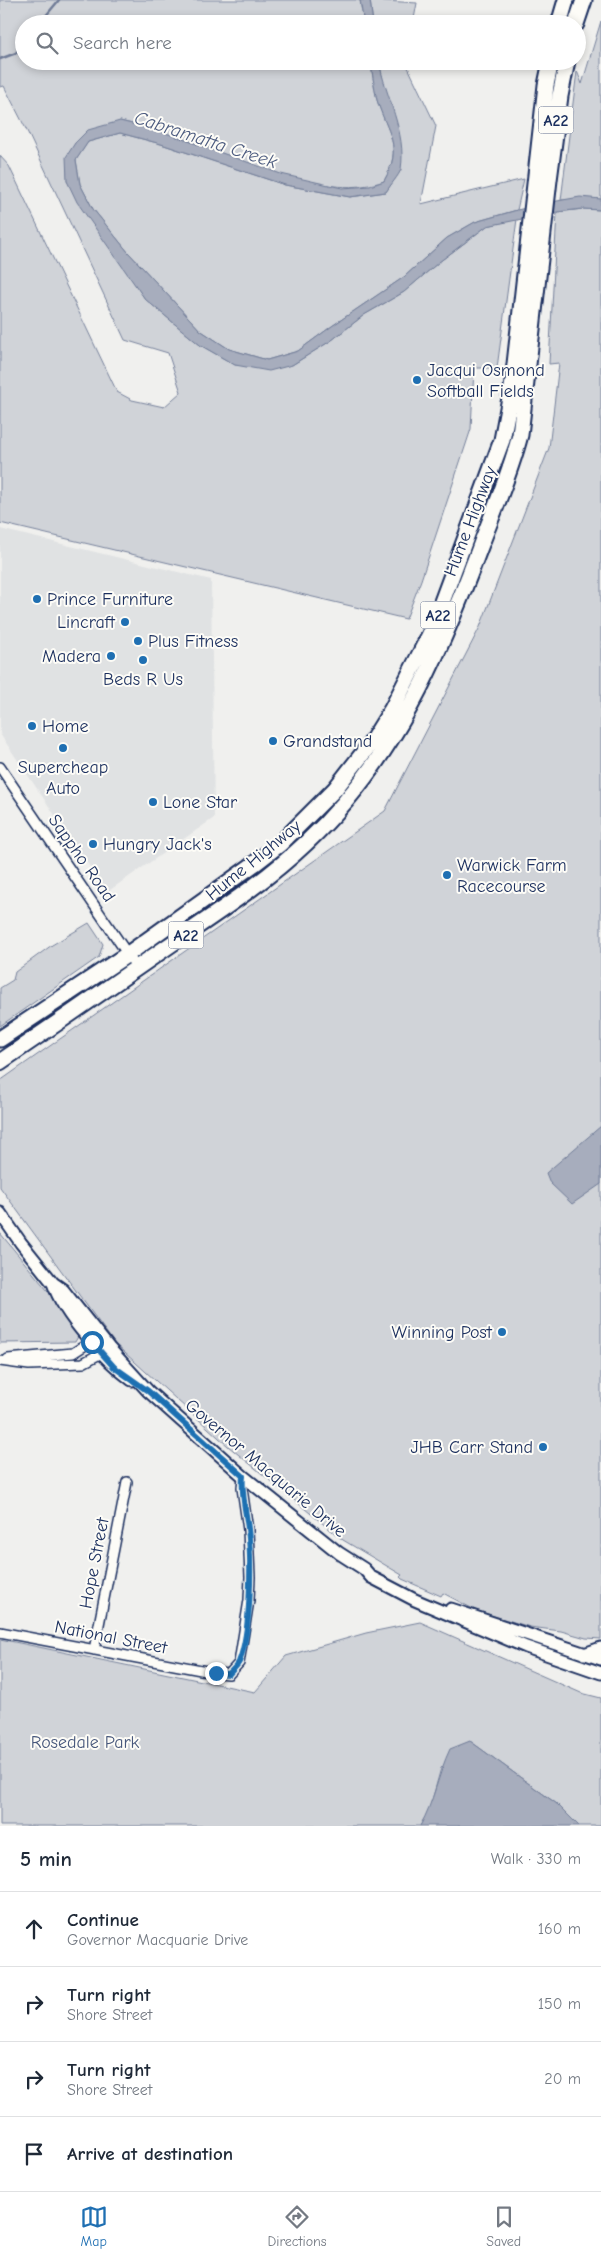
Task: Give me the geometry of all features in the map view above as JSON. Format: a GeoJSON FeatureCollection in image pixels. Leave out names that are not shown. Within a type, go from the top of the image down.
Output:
{"type":"FeatureCollection","features":[{"type":"Feature","properties":{"kind":"highway"},"geometry":{"type":"LineString","coordinates":[[562,15],[566,0]]}},
{"type":"Feature","properties":{"kind":"highway"},"geometry":{"type":"LineString","coordinates":[[579,15],[584,0]]}},
{"type":"Feature","properties":{"kind":"highway","name":"Hume Highway"},"geometry":{"type":"LineString","coordinates":[[0,1062],[260,882],[323,826],[382,754],[413,703],[457,608],[508,476],[520,435],[535,247],[543,179],[546,86],[549,70]]}},
{"type":"Feature","properties":{"kind":"highway","name":"Hume Highway"},"geometry":{"type":"LineString","coordinates":[[543,179],[565,70]]}},
{"type":"Feature","properties":{"kind":"highway","name":"Hume Highway"},"geometry":{"type":"LineString","coordinates":[[0,1039],[128,954],[281,843],[335,789],[371,743],[418,661],[442,603],[502,440],[535,247]]}},
{"type":"Feature","properties":{"kind":"highway"},"geometry":{"type":"LineString","coordinates":[[442,603],[457,608]]}},
{"type":"Feature","properties":{"kind":"main road","name":"Governor Macquarie Drive"},"geometry":{"type":"LineString","coordinates":[[0,1213],[53,1284],[63,1290],[105,1351],[243,1476],[339,1553],[364,1569],[450,1609],[601,1659]]}},
{"type":"Feature","properties":{"kind":"main road","name":"Governor Macquarie Drive"},"geometry":{"type":"LineString","coordinates":[[364,1569],[376,1580],[466,1623],[601,1674]]}},
{"type":"Feature","properties":{"kind":"main road"},"geometry":{"type":"LineString","coordinates":[[584,1654],[601,1648]]}},
{"type":"Feature","properties":{"kind":"street","name":"Sappho Road"},"geometry":{"type":"LineString","coordinates":[[0,767],[137,968]]}},
{"type":"Feature","properties":{"kind":"street"},"geometry":{"type":"LineString","coordinates":[[0,1360],[73,1353],[95,1339]]}},
{"type":"Feature","properties":{"kind":"street"},"geometry":{"type":"LineString","coordinates":[[0,1360],[29,1365],[73,1364],[92,1360],[105,1351]]}},
{"type":"Feature","properties":{"kind":"street","name":"National Street"},"geometry":{"type":"LineString","coordinates":[[0,1632],[229,1674],[238,1663],[244,1638],[250,1577],[248,1530],[242,1488],[243,1476]]}},
{"type":"Feature","properties":{"kind":"street","name":"Hope Street"},"geometry":{"type":"LineString","coordinates":[[94,1650],[127,1482]]}},
{"type":"Feature","properties":{"kind":"shaded area"},"geometry":{"type":"Polygon","coordinates":[[[0,529],[211,580],[214,818],[107,892],[0,734],[0,529]]]}},
{"type":"Feature","properties":{"kind":"green space"},"geometry":{"type":"Polygon","coordinates":[[[0,0],[360,0],[362,15],[15,15],[15,70],[372,70],[377,100],[392,139],[393,158],[384,181],[362,186],[314,183],[265,169],[187,140],[120,121],[75,143],[67,181],[145,299],[200,345],[235,365],[292,365],[332,340],[364,315],[404,292],[439,262],[487,226],[517,219],[497,368],[474,368],[471,429],[421,580],[406,619],[0,523],[0,156],[9,166],[117,392],[132,400],[164,407],[181,392],[168,353],[125,340],[27,131],[4,86],[0,87],[0,0]]]}},
{"type":"Feature","properties":{"kind":"green space"},"geometry":{"type":"Polygon","coordinates":[[[370,0],[417,3],[415,15],[372,15],[370,0]]]}},
{"type":"Feature","properties":{"kind":"green space"},"geometry":{"type":"Polygon","coordinates":[[[601,21],[601,200],[561,200],[577,71],[582,84],[601,21]]]}},
{"type":"Feature","properties":{"kind":"green space"},"geometry":{"type":"Polygon","coordinates":[[[381,70],[409,70],[436,126],[421,204],[524,179],[517,210],[475,222],[447,238],[404,277],[298,351],[267,360],[229,349],[200,330],[128,252],[93,209],[80,184],[76,160],[88,142],[120,133],[161,144],[285,185],[350,197],[386,192],[401,170],[381,70]]]}},
{"type":"Feature","properties":{"kind":"green space","name":"Warwick Farm Racecourse"},"geometry":{"type":"Polygon","coordinates":[[[583,209],[601,210],[601,1639],[586,1638],[561,1631],[530,1627],[475,1610],[443,1593],[441,1596],[402,1579],[400,1577],[402,1575],[343,1540],[228,1446],[115,1344],[0,1187],[0,1081],[385,811],[480,627],[549,448],[559,363],[549,364],[557,212],[583,209]]]}},
{"type":"Feature","properties":{"kind":"green space"},"geometry":{"type":"Polygon","coordinates":[[[89,923],[103,944],[99,957],[0,1026],[0,988],[13,980],[15,972],[52,945],[89,923]]]}},
{"type":"Feature","properties":{"kind":"green space"},"geometry":{"type":"Polygon","coordinates":[[[0,1233],[81,1331],[75,1342],[0,1343],[0,1233]]]}},
{"type":"Feature","properties":{"kind":"green space","name":"Rosedale Park"},"geometry":{"type":"Polygon","coordinates":[[[420,1622],[581,1693],[601,1698],[601,1826],[579,1826],[557,1804],[470,1741],[441,1768],[429,1811],[420,1826],[0,1826],[0,1639],[255,1692],[286,1656],[366,1633],[420,1622]]]}},
{"type":"Feature","properties":{"kind":"water"},"geometry":{"type":"Polygon","coordinates":[[[360,0],[370,0],[372,15],[362,15],[360,0]]]}},
{"type":"Feature","properties":{"kind":"water"},"geometry":{"type":"Polygon","coordinates":[[[372,70],[381,70],[401,141],[401,169],[386,192],[350,197],[285,185],[161,144],[120,133],[88,142],[76,160],[80,184],[93,209],[128,252],[200,330],[229,349],[267,360],[298,351],[404,277],[447,238],[475,222],[517,210],[580,197],[601,199],[601,210],[583,209],[557,212],[487,226],[439,262],[404,292],[364,315],[332,340],[292,365],[269,371],[235,365],[200,345],[145,299],[77,202],[67,181],[66,157],[75,143],[88,130],[120,121],[160,131],[281,174],[342,188],[370,186],[384,181],[393,158],[392,140],[377,100],[372,70]]]}},
{"type":"Feature","properties":{"kind":"water"},"geometry":{"type":"Polygon","coordinates":[[[601,1126],[601,1184],[572,1204],[550,1183],[546,1173],[601,1126]]]}},
{"type":"Feature","properties":{"kind":"water"},"geometry":{"type":"Polygon","coordinates":[[[470,1741],[557,1804],[579,1826],[420,1826],[450,1749],[470,1741]]]}},
{"type":"Feature","properties":{"kind":"waterway","name":"Cabramatta Creek"},"geometry":{"type":"LineString","coordinates":[[46,15],[59,0]]}},
{"type":"Feature","properties":{"kind":"waterway","name":"Cabramatta Creek"},"geometry":{"type":"LineString","coordinates":[[0,59],[15,53]]}},
{"type":"Feature","properties":{"kind":"place","name":"Jacqui Osmond Softball Fields"},"geometry":{"type":"Point","coordinates":[417,380]}},
{"type":"Feature","properties":{"kind":"place","name":"Prince Furniture"},"geometry":{"type":"Point","coordinates":[37,599]}},
{"type":"Feature","properties":{"kind":"place","name":"Lincraft"},"geometry":{"type":"Point","coordinates":[125,622]}},
{"type":"Feature","properties":{"kind":"place","name":"Plus Fitness"},"geometry":{"type":"Point","coordinates":[138,641]}},
{"type":"Feature","properties":{"kind":"place","name":"Madera"},"geometry":{"type":"Point","coordinates":[111,656]}},
{"type":"Feature","properties":{"kind":"place","name":"Beds R Us"},"geometry":{"type":"Point","coordinates":[143,660]}},
{"type":"Feature","properties":{"kind":"place","name":"Home"},"geometry":{"type":"Point","coordinates":[32,726]}},
{"type":"Feature","properties":{"kind":"place","name":"Grandstand"},"geometry":{"type":"Point","coordinates":[273,741]}},
{"type":"Feature","properties":{"kind":"place","name":"Supercheap Auto"},"geometry":{"type":"Point","coordinates":[63,748]}},
{"type":"Feature","properties":{"kind":"place","name":"Lone Star"},"geometry":{"type":"Point","coordinates":[153,802]}},
{"type":"Feature","properties":{"kind":"place","name":"Hungry Jack's"},"geometry":{"type":"Point","coordinates":[93,844]}},
{"type":"Feature","properties":{"kind":"place","name":"Warwick Farm Racecourse"},"geometry":{"type":"Point","coordinates":[447,875]}},
{"type":"Feature","properties":{"kind":"place","name":"Winning Post"},"geometry":{"type":"Point","coordinates":[502,1332]}},
{"type":"Feature","properties":{"kind":"place","name":"JHB Carr Stand"},"geometry":{"type":"Point","coordinates":[543,1447]}},
{"type":"Feature","properties":{"kind":"route"},"geometry":{"type":"LineString","coordinates":[[92,1342],[114,1367],[148,1391],[243,1476],[242,1488],[248,1530],[250,1577],[244,1638],[238,1663],[229,1674],[216,1673]]}}]}
